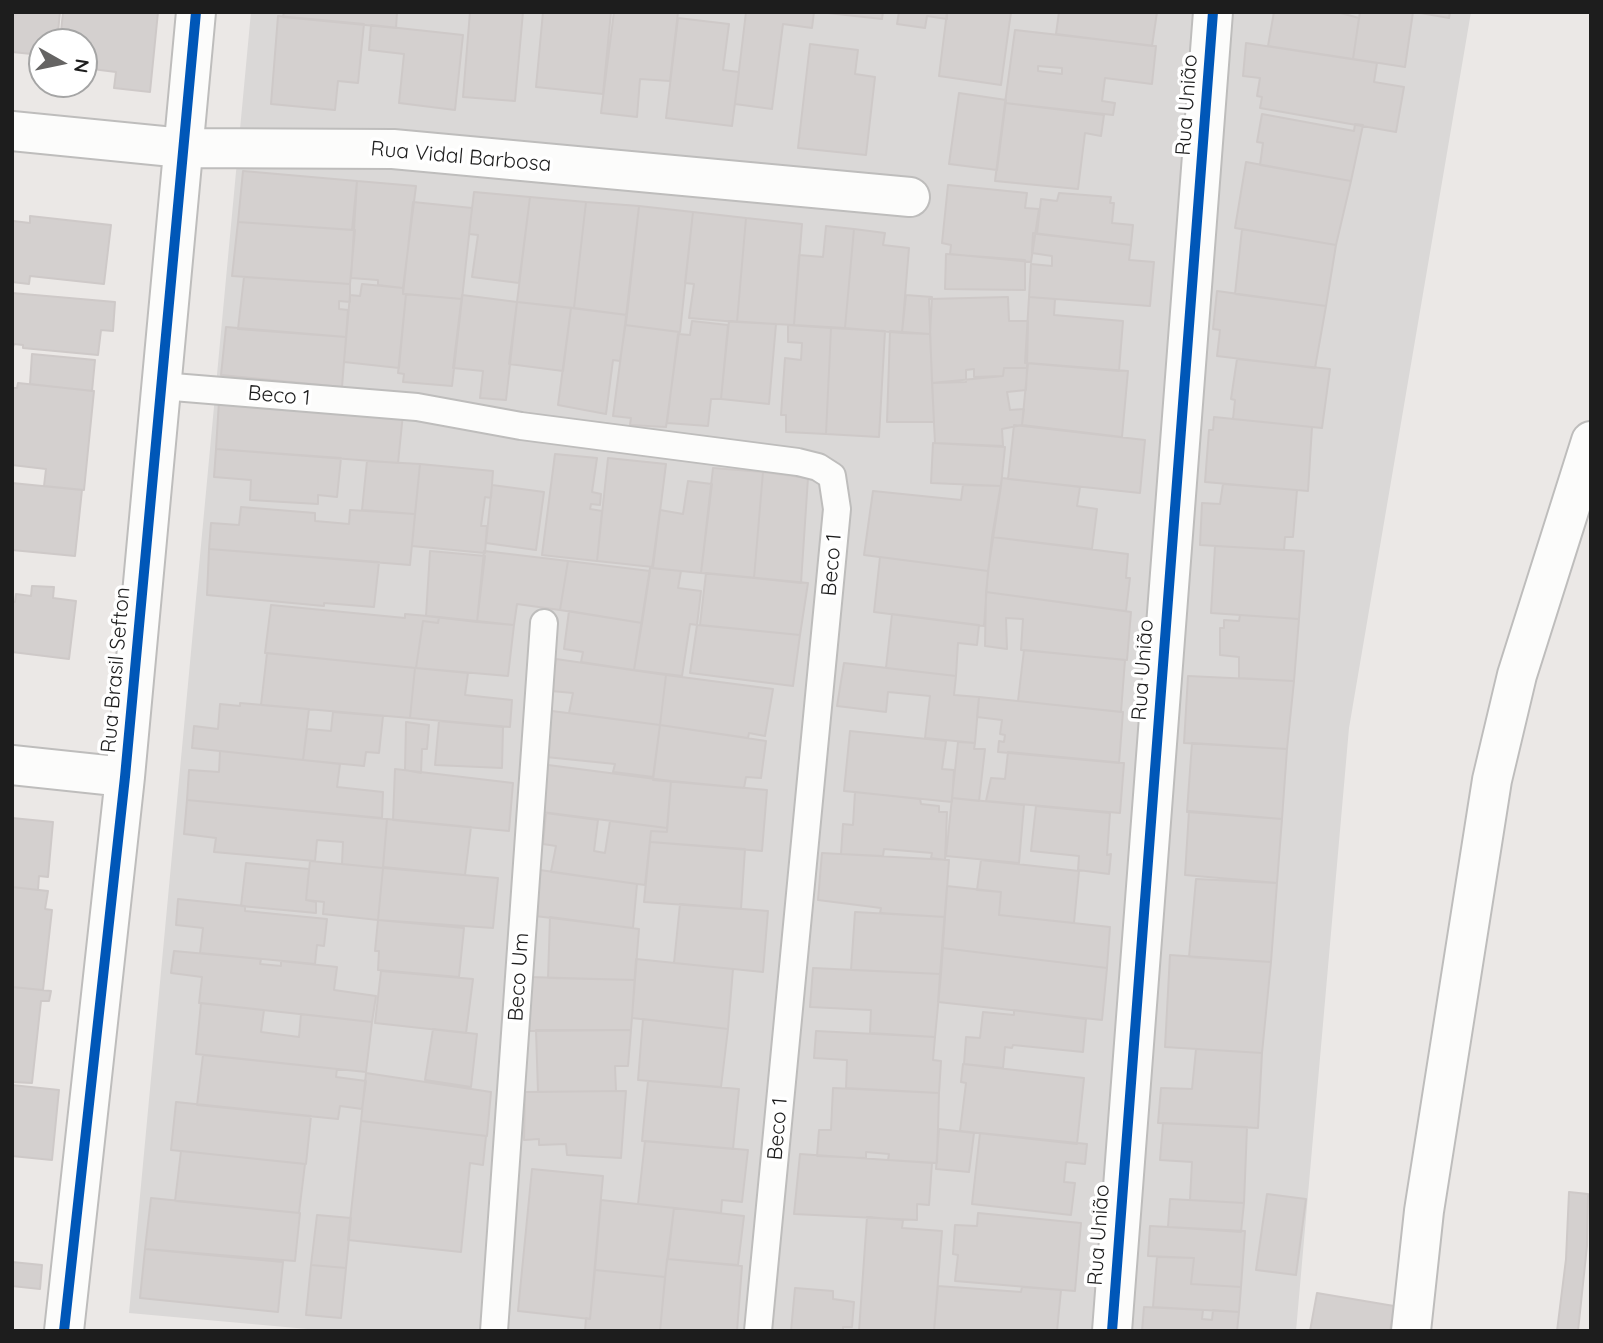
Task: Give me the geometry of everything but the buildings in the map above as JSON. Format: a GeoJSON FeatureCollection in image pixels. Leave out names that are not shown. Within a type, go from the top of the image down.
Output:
{"type":"FeatureCollection","features":[{"type":"Feature","properties":{"kind":"street","name":"Rua Brasil Sefton"},"geometry":{"type":"LineString","coordinates":[[64,1331],[125,777],[196,12]]}},
{"type":"Feature","properties":{"kind":"street","name":"Rua União"},"geometry":{"type":"LineString","coordinates":[[1112,1331],[1213,12]]}},
{"type":"Feature","properties":{"kind":"street","name":"Rua Vidal Barbosa"},"geometry":{"type":"LineString","coordinates":[[12,131],[183,148],[393,149],[910,197]]}},
{"type":"Feature","properties":{"kind":"street"},"geometry":{"type":"LineString","coordinates":[[1411,1331],[1424,1211],[1492,780],[1520,663],[1591,441]]}},
{"type":"Feature","properties":{"kind":"street"},"geometry":{"type":"LineString","coordinates":[[12,765],[125,777]]}},
{"type":"Feature","properties":{"kind":"lane","name":"Beco 1"},"geometry":{"type":"LineString","coordinates":[[161,386],[417,407],[521,426],[798,462],[818,467],[832,476],[837,509],[758,1331]]}},
{"type":"Feature","properties":{"kind":"lane","name":"Beco Um"},"geometry":{"type":"LineString","coordinates":[[494,1331],[544,623]]}},
{"type":"Feature","properties":{"kind":"shaded area"},"geometry":{"type":"Polygon","coordinates":[[[251,12],[1471,12],[1349,728],[1296,1331],[330,1331],[129,1313],[251,12]]]}},
{"type":"Feature","properties":{"kind":"cycle path"},"geometry":{"type":"LineString","coordinates":[[64,1331],[125,777],[196,12]]}},
{"type":"Feature","properties":{"kind":"cycle path"},"geometry":{"type":"LineString","coordinates":[[1112,1331],[1213,12]]}}]}
